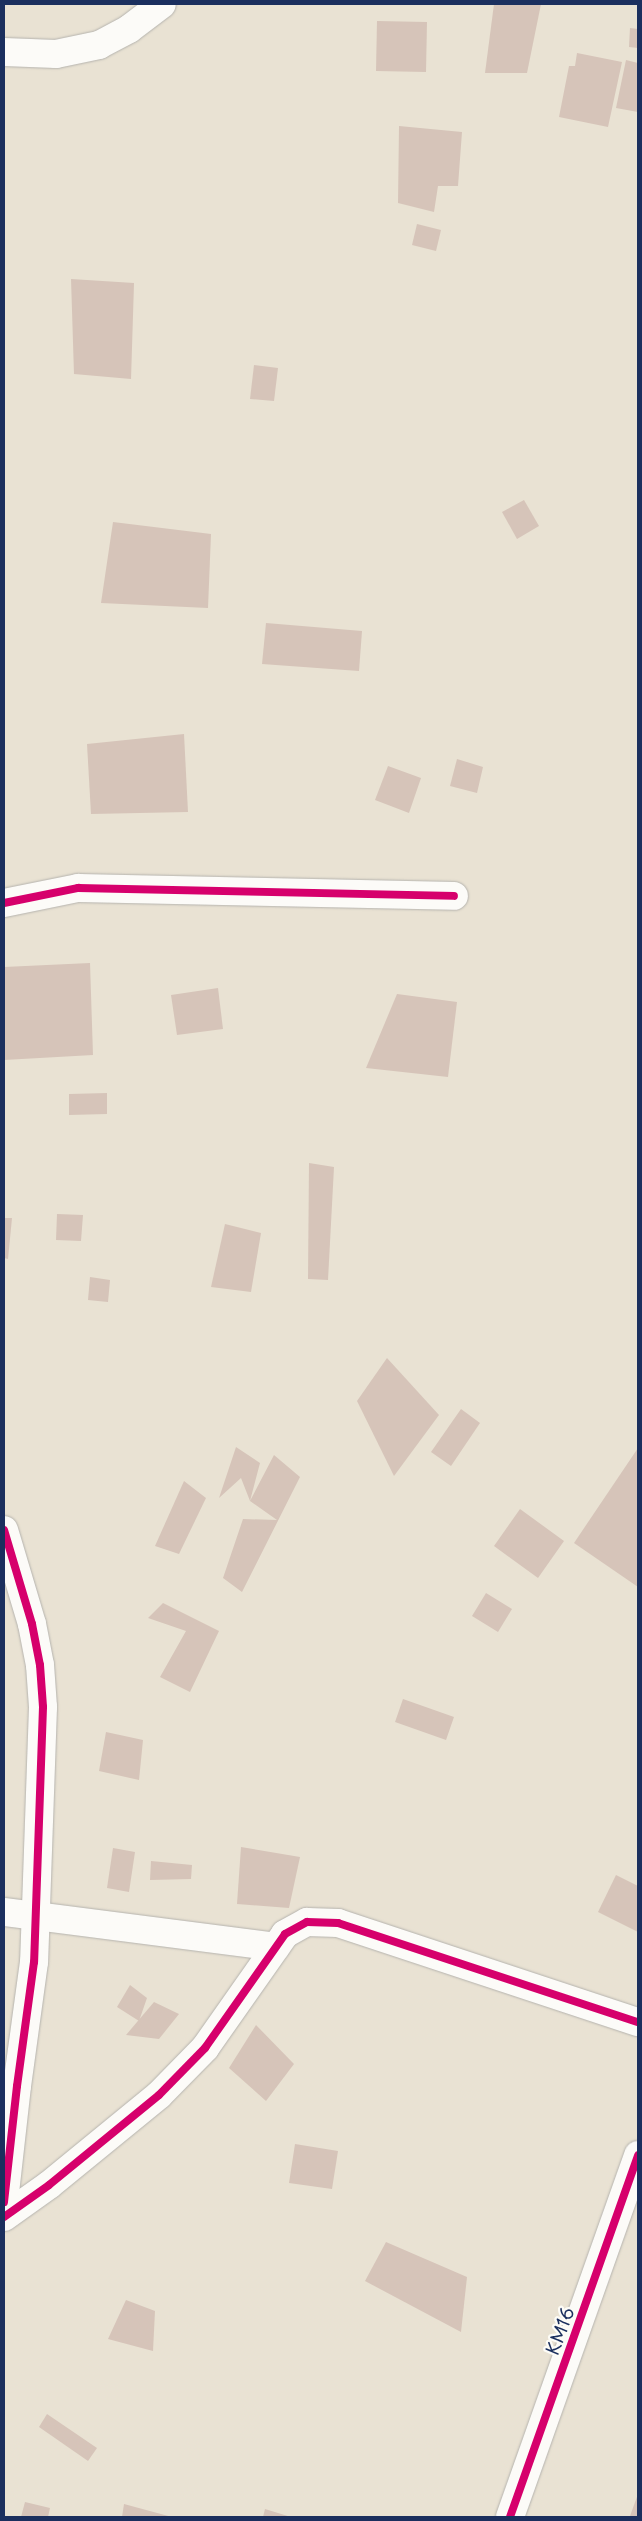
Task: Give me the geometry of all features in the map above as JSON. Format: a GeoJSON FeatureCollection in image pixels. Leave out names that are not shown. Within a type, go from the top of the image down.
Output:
{"type":"FeatureCollection","features":[{"type":"Feature","properties":{"kind":"street"},"geometry":{"type":"LineString","coordinates":[[4,52],[56,54],[99,46],[129,29],[162,4]]}},
{"type":"Feature","properties":{"kind":"street"},"geometry":{"type":"LineString","coordinates":[[4,903],[78,888],[454,896]]}},
{"type":"Feature","properties":{"kind":"street"},"geometry":{"type":"LineString","coordinates":[[4,1530],[32,1624],[40,1665],[43,1707],[34,1962],[4,2202]]}},
{"type":"Feature","properties":{"kind":"street"},"geometry":{"type":"LineString","coordinates":[[4,1912],[276,1947]]}},
{"type":"Feature","properties":{"kind":"street"},"geometry":{"type":"LineString","coordinates":[[4,2217],[49,2186],[159,2095],[205,2048],[285,1934],[307,1922],[338,1923],[638,2022]]}},
{"type":"Feature","properties":{"kind":"street","name":"KM16"},"geometry":{"type":"LineString","coordinates":[[510,2517],[638,2155]]}},
{"type":"Feature","properties":{"kind":"building"},"geometry":{"type":"Polygon","coordinates":[[[494,4],[541,4],[527,73],[485,73],[494,4]]]}},
{"type":"Feature","properties":{"kind":"building"},"geometry":{"type":"Polygon","coordinates":[[[377,21],[427,22],[426,72],[376,71],[377,21]]]}},
{"type":"Feature","properties":{"kind":"building"},"geometry":{"type":"Polygon","coordinates":[[[630,28],[638,29],[638,48],[629,47],[630,28]]]}},
{"type":"Feature","properties":{"kind":"building"},"geometry":{"type":"Polygon","coordinates":[[[577,53],[622,62],[608,127],[559,117],[569,66],[575,66],[577,53]]]}},
{"type":"Feature","properties":{"kind":"building"},"geometry":{"type":"Polygon","coordinates":[[[626,60],[638,63],[638,112],[616,108],[626,60]]]}},
{"type":"Feature","properties":{"kind":"building"},"geometry":{"type":"Polygon","coordinates":[[[399,126],[462,132],[458,186],[438,186],[434,212],[398,203],[399,126]]]}},
{"type":"Feature","properties":{"kind":"building"},"geometry":{"type":"Polygon","coordinates":[[[417,224],[441,230],[436,251],[412,245],[417,224]]]}},
{"type":"Feature","properties":{"kind":"building"},"geometry":{"type":"Polygon","coordinates":[[[71,279],[134,283],[131,379],[74,374],[71,279]]]}},
{"type":"Feature","properties":{"kind":"building"},"geometry":{"type":"Polygon","coordinates":[[[254,365],[278,368],[274,401],[250,399],[254,365]]]}},
{"type":"Feature","properties":{"kind":"building"},"geometry":{"type":"Polygon","coordinates":[[[524,500],[539,526],[517,539],[502,512],[524,500]]]}},
{"type":"Feature","properties":{"kind":"building"},"geometry":{"type":"Polygon","coordinates":[[[113,522],[211,534],[208,608],[101,603],[113,522]]]}},
{"type":"Feature","properties":{"kind":"building"},"geometry":{"type":"Polygon","coordinates":[[[266,623],[362,631],[359,671],[262,664],[266,623]]]}},
{"type":"Feature","properties":{"kind":"building"},"geometry":{"type":"Polygon","coordinates":[[[184,734],[188,812],[91,814],[87,744],[184,734]]]}},
{"type":"Feature","properties":{"kind":"building"},"geometry":{"type":"Polygon","coordinates":[[[457,759],[483,767],[477,793],[450,786],[457,759]]]}},
{"type":"Feature","properties":{"kind":"building"},"geometry":{"type":"Polygon","coordinates":[[[388,766],[421,778],[409,813],[375,800],[388,766]]]}},
{"type":"Feature","properties":{"kind":"building"},"geometry":{"type":"Polygon","coordinates":[[[90,963],[93,1055],[4,1060],[4,967],[90,963]]]}},
{"type":"Feature","properties":{"kind":"building"},"geometry":{"type":"Polygon","coordinates":[[[218,988],[223,1029],[177,1035],[171,995],[218,988]]]}},
{"type":"Feature","properties":{"kind":"building"},"geometry":{"type":"Polygon","coordinates":[[[397,994],[457,1002],[448,1077],[366,1068],[397,994]]]}},
{"type":"Feature","properties":{"kind":"building"},"geometry":{"type":"Polygon","coordinates":[[[107,1093],[107,1114],[69,1115],[69,1094],[107,1093]]]}},
{"type":"Feature","properties":{"kind":"building"},"geometry":{"type":"Polygon","coordinates":[[[309,1163],[334,1167],[328,1280],[308,1279],[309,1163]]]}},
{"type":"Feature","properties":{"kind":"building"},"geometry":{"type":"Polygon","coordinates":[[[57,1214],[83,1215],[81,1241],[56,1240],[57,1214]]]}},
{"type":"Feature","properties":{"kind":"building"},"geometry":{"type":"Polygon","coordinates":[[[4,1218],[12,1218],[8,1259],[4,1258],[4,1218]]]}},
{"type":"Feature","properties":{"kind":"building"},"geometry":{"type":"Polygon","coordinates":[[[225,1224],[261,1233],[251,1292],[211,1287],[225,1224]]]}},
{"type":"Feature","properties":{"kind":"building"},"geometry":{"type":"Polygon","coordinates":[[[90,1277],[110,1280],[108,1302],[88,1300],[90,1277]]]}},
{"type":"Feature","properties":{"kind":"building"},"geometry":{"type":"Polygon","coordinates":[[[387,1358],[439,1415],[394,1476],[357,1401],[387,1358]]]}},
{"type":"Feature","properties":{"kind":"building"},"geometry":{"type":"Polygon","coordinates":[[[461,1409],[480,1423],[451,1466],[431,1452],[461,1409]]]}},
{"type":"Feature","properties":{"kind":"building"},"geometry":{"type":"Polygon","coordinates":[[[236,1447],[260,1463],[250,1501],[241,1478],[219,1498],[236,1447]]]}},
{"type":"Feature","properties":{"kind":"building"},"geometry":{"type":"Polygon","coordinates":[[[638,1448],[638,1587],[574,1543],[638,1448]]]}},
{"type":"Feature","properties":{"kind":"building"},"geometry":{"type":"Polygon","coordinates":[[[274,1455],[300,1477],[242,1592],[223,1578],[243,1519],[277,1520],[250,1501],[274,1455]]]}},
{"type":"Feature","properties":{"kind":"building"},"geometry":{"type":"Polygon","coordinates":[[[184,1481],[206,1498],[179,1554],[155,1546],[184,1481]]]}},
{"type":"Feature","properties":{"kind":"building"},"geometry":{"type":"Polygon","coordinates":[[[520,1509],[564,1541],[538,1578],[494,1546],[520,1509]]]}},
{"type":"Feature","properties":{"kind":"building"},"geometry":{"type":"Polygon","coordinates":[[[486,1593],[512,1609],[498,1632],[472,1616],[486,1593]]]}},
{"type":"Feature","properties":{"kind":"building"},"geometry":{"type":"Polygon","coordinates":[[[163,1603],[219,1631],[190,1692],[160,1677],[186,1631],[148,1618],[163,1603]]]}},
{"type":"Feature","properties":{"kind":"building"},"geometry":{"type":"Polygon","coordinates":[[[403,1699],[454,1717],[446,1740],[395,1722],[403,1699]]]}},
{"type":"Feature","properties":{"kind":"building"},"geometry":{"type":"Polygon","coordinates":[[[106,1732],[143,1740],[139,1780],[99,1771],[106,1732]]]}},
{"type":"Feature","properties":{"kind":"building"},"geometry":{"type":"Polygon","coordinates":[[[241,1847],[300,1857],[289,1908],[237,1904],[241,1847]]]}},
{"type":"Feature","properties":{"kind":"building"},"geometry":{"type":"Polygon","coordinates":[[[113,1848],[135,1852],[129,1892],[107,1888],[113,1848]]]}},
{"type":"Feature","properties":{"kind":"building"},"geometry":{"type":"Polygon","coordinates":[[[151,1861],[192,1865],[191,1879],[150,1880],[151,1861]]]}},
{"type":"Feature","properties":{"kind":"building"},"geometry":{"type":"Polygon","coordinates":[[[616,1875],[638,1886],[638,1932],[598,1912],[616,1875]]]}},
{"type":"Feature","properties":{"kind":"building"},"geometry":{"type":"Polygon","coordinates":[[[130,1985],[147,1998],[139,2021],[117,2007],[130,1985]]]}},
{"type":"Feature","properties":{"kind":"building"},"geometry":{"type":"Polygon","coordinates":[[[154,2002],[179,2014],[159,2039],[126,2035],[154,2002]]]}},
{"type":"Feature","properties":{"kind":"building"},"geometry":{"type":"Polygon","coordinates":[[[256,2025],[294,2064],[266,2101],[229,2068],[256,2025]]]}},
{"type":"Feature","properties":{"kind":"building"},"geometry":{"type":"Polygon","coordinates":[[[295,2144],[338,2151],[332,2189],[289,2183],[295,2144]]]}},
{"type":"Feature","properties":{"kind":"building"},"geometry":{"type":"Polygon","coordinates":[[[386,2242],[467,2277],[461,2332],[365,2281],[386,2242]]]}},
{"type":"Feature","properties":{"kind":"building"},"geometry":{"type":"Polygon","coordinates":[[[126,2300],[155,2311],[153,2351],[108,2339],[126,2300]]]}},
{"type":"Feature","properties":{"kind":"building"},"geometry":{"type":"Polygon","coordinates":[[[47,2414],[97,2448],[88,2461],[39,2427],[47,2414]]]}},
{"type":"Feature","properties":{"kind":"building"},"geometry":{"type":"Polygon","coordinates":[[[638,2494],[638,2517],[632,2517],[630,2516],[638,2494]]]}},
{"type":"Feature","properties":{"kind":"building"},"geometry":{"type":"Polygon","coordinates":[[[25,2502],[50,2508],[48,2517],[21,2517],[25,2502]]]}},
{"type":"Feature","properties":{"kind":"building"},"geometry":{"type":"Polygon","coordinates":[[[124,2504],[172,2517],[122,2517],[124,2504]]]}},
{"type":"Feature","properties":{"kind":"building"},"geometry":{"type":"Polygon","coordinates":[[[265,2509],[291,2517],[263,2517],[265,2509]]]}},
{"type":"Feature","properties":{"kind":"cycle path"},"geometry":{"type":"LineString","coordinates":[[4,903],[78,888],[454,896]]}},
{"type":"Feature","properties":{"kind":"cycle path"},"geometry":{"type":"LineString","coordinates":[[4,1530],[32,1624],[40,1665],[43,1707],[34,1962],[4,2202]]}},
{"type":"Feature","properties":{"kind":"cycle path"},"geometry":{"type":"LineString","coordinates":[[4,2217],[49,2185],[159,2095],[205,2048],[285,1934],[307,1922],[338,1923],[638,2022]]}},
{"type":"Feature","properties":{"kind":"cycle path"},"geometry":{"type":"LineString","coordinates":[[510,2517],[638,2155]]}}]}
